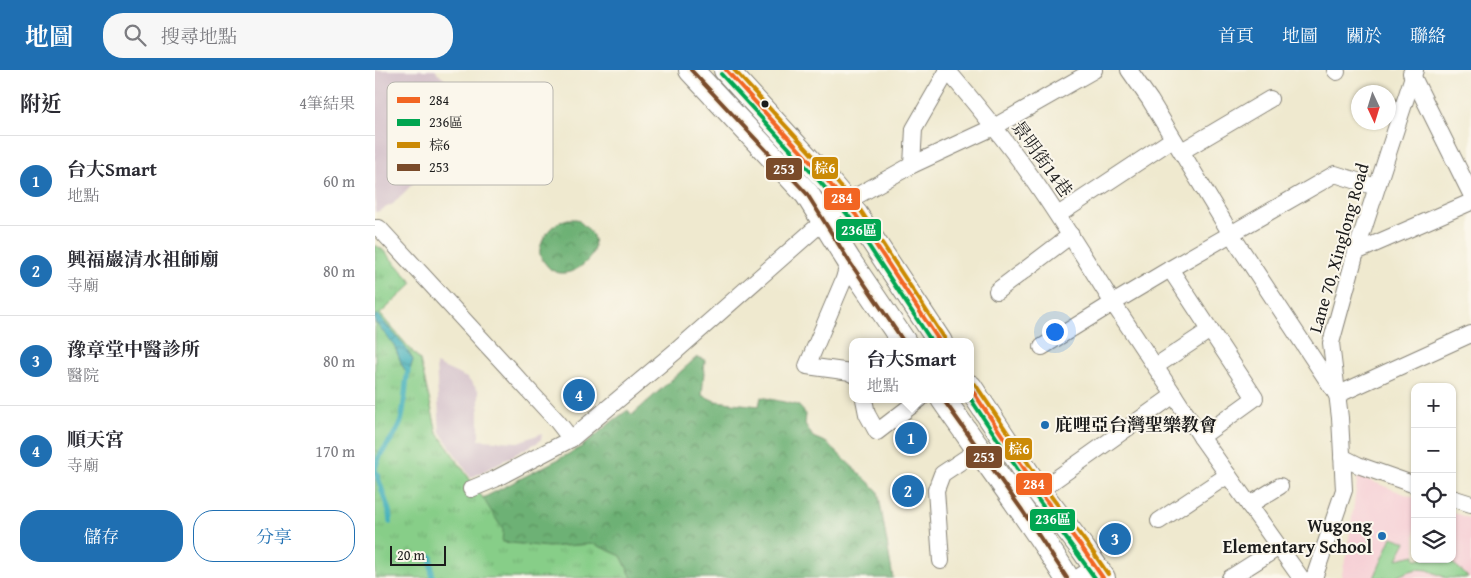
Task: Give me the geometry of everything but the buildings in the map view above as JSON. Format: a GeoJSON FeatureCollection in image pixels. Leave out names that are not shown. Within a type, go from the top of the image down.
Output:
{"type":"FeatureCollection","features":[{"type":"Feature","properties":{"kind":"main road"},"geometry":{"type":"LineString","coordinates":[[691,70],[807,194],[823,222],[833,234],[900,338]]}},
{"type":"Feature","properties":{"kind":"main road"},"geometry":{"type":"LineString","coordinates":[[725,70],[856,215],[937,338]]}},
{"type":"Feature","properties":{"kind":"main road"},"geometry":{"type":"LineString","coordinates":[[974,392],[1092,574]]}},
{"type":"Feature","properties":{"kind":"main road"},"geometry":{"type":"LineString","coordinates":[[946,403],[1020,506],[1067,578]]}},
{"type":"Feature","properties":{"kind":"street"},"geometry":{"type":"LineString","coordinates":[[911,165],[914,129],[947,70]]}},
{"type":"Feature","properties":{"kind":"street","name":"景明街14巷"},"geometry":{"type":"LineString","coordinates":[[947,70],[994,126],[1058,215],[1201,437],[1301,578]]}},
{"type":"Feature","properties":{"kind":"street"},"geometry":{"type":"LineString","coordinates":[[471,489],[495,479],[571,439],[844,203],[911,165],[994,126],[1094,70]]}},
{"type":"Feature","properties":{"kind":"street"},"geometry":{"type":"LineString","coordinates":[[1129,70],[1150,100],[1231,234],[1337,395],[1471,334]]}},
{"type":"Feature","properties":{"kind":"street"},"geometry":{"type":"LineString","coordinates":[[1413,72],[1471,194]]}},
{"type":"Feature","properties":{"kind":"street","name":"Lane 70, Xinglong Road"},"geometry":{"type":"LineString","coordinates":[[1315,578],[1345,490],[1331,343],[1356,252],[1413,72]]}},
{"type":"Feature","properties":{"kind":"street"},"geometry":{"type":"LineString","coordinates":[[1058,215],[1177,145],[1271,98]]}},
{"type":"Feature","properties":{"kind":"street"},"geometry":{"type":"LineString","coordinates":[[1042,347],[1170,268],[1335,174],[1376,187]]}},
{"type":"Feature","properties":{"kind":"street"},"geometry":{"type":"LineString","coordinates":[[1356,252],[1471,202]]}},
{"type":"Feature","properties":{"kind":"street"},"geometry":{"type":"LineString","coordinates":[[375,228],[379,228],[557,421],[571,439]]}},
{"type":"Feature","properties":{"kind":"street"},"geometry":{"type":"LineString","coordinates":[[997,291],[1071,236]]}},
{"type":"Feature","properties":{"kind":"street"},"geometry":{"type":"LineString","coordinates":[[849,261],[844,279],[805,371],[849,372]]}},
{"type":"Feature","properties":{"kind":"street"},"geometry":{"type":"LineString","coordinates":[[1170,268],[1255,398],[1201,437]]}},
{"type":"Feature","properties":{"kind":"street"},"geometry":{"type":"LineString","coordinates":[[1156,366],[1210,330]]}},
{"type":"Feature","properties":{"kind":"street"},"geometry":{"type":"LineString","coordinates":[[1039,491],[1174,395]]}},
{"type":"Feature","properties":{"kind":"street"},"geometry":{"type":"LineString","coordinates":[[865,403],[867,414],[877,432],[915,403]]}},
{"type":"Feature","properties":{"kind":"street"},"geometry":{"type":"LineString","coordinates":[[941,561],[936,490],[942,474],[978,450]]}},
{"type":"Feature","properties":{"kind":"street"},"geometry":{"type":"LineString","coordinates":[[1342,457],[1358,465],[1411,484]]}},
{"type":"Feature","properties":{"kind":"street"},"geometry":{"type":"LineString","coordinates":[[1159,521],[1228,475]]}},
{"type":"Feature","properties":{"kind":"street"},"geometry":{"type":"LineString","coordinates":[[1249,505],[1280,486]]}},
{"type":"Feature","properties":{"kind":"street"},"geometry":{"type":"LineString","coordinates":[[1456,499],[1471,504]]}},
{"type":"Feature","properties":{"kind":"street"},"geometry":{"type":"LineString","coordinates":[[1230,578],[1279,547]]}},
{"type":"Feature","properties":{"kind":"shaded area"},"geometry":{"type":"Polygon","coordinates":[[[375,70],[435,70],[447,82],[387,82],[387,185],[411,185],[393,204],[375,212],[375,70]]]}},
{"type":"Feature","properties":{"kind":"shaded area"},"geometry":{"type":"Polygon","coordinates":[[[436,364],[467,378],[479,391],[479,440],[518,442],[543,433],[540,441],[471,478],[440,432],[436,364]]]}},
{"type":"Feature","properties":{"kind":"shaded area","name":"Wugong Elementary School"},"geometry":{"type":"Polygon","coordinates":[[[1358,476],[1411,496],[1411,563],[1456,563],[1456,513],[1471,519],[1471,578],[1341,578],[1347,552],[1358,476]]]}},
{"type":"Feature","properties":{"kind":"green space"},"geometry":{"type":"Polygon","coordinates":[[[568,219],[577,219],[586,227],[593,236],[595,244],[593,252],[582,265],[567,273],[559,273],[551,269],[544,262],[540,249],[547,232],[556,224],[568,219]]]}},
{"type":"Feature","properties":{"kind":"green space"},"geometry":{"type":"Polygon","coordinates":[[[375,245],[383,250],[413,283],[380,314],[420,360],[437,432],[503,530],[502,542],[548,547],[594,544],[621,556],[632,578],[375,578],[375,245]]]}},
{"type":"Feature","properties":{"kind":"green space"},"geometry":{"type":"Polygon","coordinates":[[[697,357],[705,360],[702,395],[715,401],[759,406],[761,397],[798,405],[806,414],[805,424],[813,437],[827,443],[878,491],[893,578],[632,578],[621,556],[594,544],[548,547],[502,542],[483,498],[580,448],[628,410],[632,415],[697,357]]]}},
{"type":"Feature","properties":{"kind":"green space"},"geometry":{"type":"Polygon","coordinates":[[[1392,537],[1406,542],[1397,559],[1411,556],[1411,563],[1451,563],[1468,578],[1446,578],[1428,570],[1417,569],[1394,578],[1374,578],[1392,537]]]}},
{"type":"Feature","properties":{"kind":"water"},"geometry":{"type":"Polygon","coordinates":[[[377,314],[404,345],[413,360],[410,370],[405,370],[394,345],[375,322],[377,314]]]}},
{"type":"Feature","properties":{"kind":"waterway"},"geometry":{"type":"LineString","coordinates":[[390,522],[389,511],[375,469],[380,456],[399,427],[408,370]]}},
{"type":"Feature","properties":{"kind":"waterway"},"geometry":{"type":"LineString","coordinates":[[431,557],[432,578]]}},
{"type":"Feature","properties":{"kind":"transit line","name":"253"},"geometry":{"type":"LineString","coordinates":[[691,70],[807,194],[849,261],[901,338]]}},
{"type":"Feature","properties":{"kind":"transit line","name":"284"},"geometry":{"type":"LineString","coordinates":[[726,70],[826,179],[856,215],[937,338]]}},
{"type":"Feature","properties":{"kind":"transit line","name":"棕6"},"geometry":{"type":"LineString","coordinates":[[734,70],[831,175],[861,211],[944,338]]}},
{"type":"Feature","properties":{"kind":"transit line","name":"236區"},"geometry":{"type":"LineString","coordinates":[[721,74],[821,183],[851,219],[929,338]]}},
{"type":"Feature","properties":{"kind":"transit line","name":"棕6"},"geometry":{"type":"LineString","coordinates":[[975,384],[1044,487],[1108,574]]}},
{"type":"Feature","properties":{"kind":"transit line","name":"284"},"geometry":{"type":"LineString","coordinates":[[974,393],[1039,491],[1103,578]]}},
{"type":"Feature","properties":{"kind":"transit line","name":"253"},"geometry":{"type":"LineString","coordinates":[[946,403],[1022,510],[1067,578]]}},
{"type":"Feature","properties":{"kind":"transit line","name":"236區"},"geometry":{"type":"LineString","coordinates":[[973,403],[1034,494],[1095,578]]}},
{"type":"Feature","properties":{"kind":"place","name":"順天宮"},"geometry":{"type":"Point","coordinates":[579,395]}},
{"type":"Feature","properties":{"kind":"place","name":"庇哩亞台灣聖樂教會"},"geometry":{"type":"Point","coordinates":[1045,425]}},
{"type":"Feature","properties":{"kind":"place","name":"台大Smart"},"geometry":{"type":"Point","coordinates":[911,438]}},
{"type":"Feature","properties":{"kind":"place","name":"興福巖清水祖師廟"},"geometry":{"type":"Point","coordinates":[908,491]}},
{"type":"Feature","properties":{"kind":"place","name":"Wugong Elementary School"},"geometry":{"type":"Point","coordinates":[1382,536]}},
{"type":"Feature","properties":{"kind":"place","name":"豫章堂中醫診所"},"geometry":{"type":"Point","coordinates":[1115,539]}}]}
